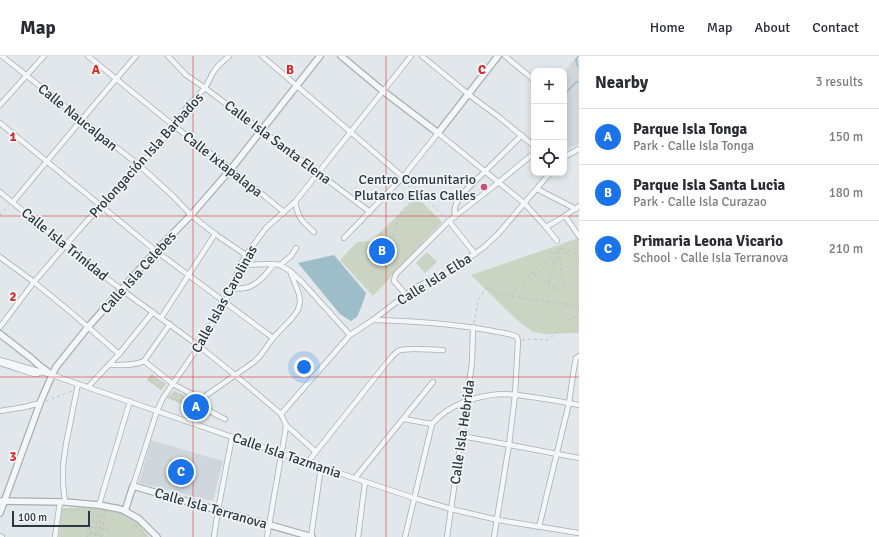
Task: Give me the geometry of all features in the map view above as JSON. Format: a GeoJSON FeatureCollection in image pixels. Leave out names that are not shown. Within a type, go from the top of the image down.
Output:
{"type":"FeatureCollection","features":[{"type":"Feature","properties":{"kind":"street","name":"Calle Naucalpan"},"geometry":{"type":"LineString","coordinates":[[2,56],[140,166],[191,214],[215,234],[246,255]]}},
{"type":"Feature","properties":{"kind":"street"},"geometry":{"type":"LineString","coordinates":[[0,105],[44,56]]}},
{"type":"Feature","properties":{"kind":"street","name":"Calle Ixtapalapa"},"geometry":{"type":"LineString","coordinates":[[88,56],[174,126],[231,169],[284,212]]}},
{"type":"Feature","properties":{"kind":"street"},"geometry":{"type":"LineString","coordinates":[[13,202],[136,56]]}},
{"type":"Feature","properties":{"kind":"street","name":"Calle Isla Santa Elena"},"geometry":{"type":"LineString","coordinates":[[168,56],[186,75],[370,212]]}},
{"type":"Feature","properties":{"kind":"street","name":"Prolongación Isla Barbados"},"geometry":{"type":"LineString","coordinates":[[0,327],[34,282],[65,246],[101,205],[140,166],[174,126],[187,107],[205,88],[214,71],[229,56]]}},
{"type":"Feature","properties":{"kind":"street"},"geometry":{"type":"LineString","coordinates":[[262,56],[403,177]]}},
{"type":"Feature","properties":{"kind":"street","name":"Calle Isla Celebes"},"geometry":{"type":"LineString","coordinates":[[0,513],[2,500],[40,403],[59,363],[88,327],[231,169],[320,56]]}},
{"type":"Feature","properties":{"kind":"street"},"geometry":{"type":"LineString","coordinates":[[341,56],[524,203],[557,241]]}},
{"type":"Feature","properties":{"kind":"street","name":"Calle Islas Carolinas"},"geometry":{"type":"LineString","coordinates":[[125,511],[157,411],[167,391],[199,346],[225,302],[232,288],[240,265],[246,255],[266,228],[295,202],[411,56]]}},
{"type":"Feature","properties":{"kind":"street"},"geometry":{"type":"LineString","coordinates":[[422,56],[531,143]]}},
{"type":"Feature","properties":{"kind":"street"},"geometry":{"type":"LineString","coordinates":[[344,238],[403,177],[498,56]]}},
{"type":"Feature","properties":{"kind":"street"},"geometry":{"type":"LineString","coordinates":[[505,56],[531,78]]}},
{"type":"Feature","properties":{"kind":"street"},"geometry":{"type":"LineString","coordinates":[[0,123],[156,251],[273,338]]}},
{"type":"Feature","properties":{"kind":"street"},"geometry":{"type":"LineString","coordinates":[[455,217],[454,208],[466,190],[522,135]]}},
{"type":"Feature","properties":{"kind":"street"},"geometry":{"type":"LineString","coordinates":[[567,155],[579,149]]}},
{"type":"Feature","properties":{"kind":"street"},"geometry":{"type":"LineString","coordinates":[[406,295],[394,281],[395,276],[449,221],[531,155]]}},
{"type":"Feature","properties":{"kind":"street","name":"Calle Isla Elba"},"geometry":{"type":"LineString","coordinates":[[281,414],[350,335],[373,320],[416,287],[442,276],[483,248],[495,237],[548,176]]}},
{"type":"Feature","properties":{"kind":"street"},"geometry":{"type":"LineString","coordinates":[[537,189],[577,207],[546,227]]}},
{"type":"Feature","properties":{"kind":"street","name":"Calle Isla Trinidad"},"geometry":{"type":"LineString","coordinates":[[0,192],[65,246],[199,346],[281,414]]}},
{"type":"Feature","properties":{"kind":"street"},"geometry":{"type":"LineString","coordinates":[[295,202],[300,219],[314,232]]}},
{"type":"Feature","properties":{"kind":"street"},"geometry":{"type":"LineString","coordinates":[[565,216],[579,236]]}},
{"type":"Feature","properties":{"kind":"street"},"geometry":{"type":"LineString","coordinates":[[449,221],[475,254]]}},
{"type":"Feature","properties":{"kind":"street"},"geometry":{"type":"LineString","coordinates":[[161,318],[215,234]]}},
{"type":"Feature","properties":{"kind":"street"},"geometry":{"type":"LineString","coordinates":[[280,265],[291,256],[296,248]]}},
{"type":"Feature","properties":{"kind":"street"},"geometry":{"type":"LineString","coordinates":[[0,257],[34,282],[119,354]]}},
{"type":"Feature","properties":{"kind":"street"},"geometry":{"type":"LineString","coordinates":[[232,288],[246,288],[256,283],[274,264]]}},
{"type":"Feature","properties":{"kind":"street"},"geometry":{"type":"LineString","coordinates":[[240,265],[274,264],[280,265],[290,271],[302,282],[350,335]]}},
{"type":"Feature","properties":{"kind":"street"},"geometry":{"type":"LineString","coordinates":[[201,399],[254,362],[298,310],[300,294],[290,271]]}},
{"type":"Feature","properties":{"kind":"street"},"geometry":{"type":"LineString","coordinates":[[88,387],[119,354],[153,312]]}},
{"type":"Feature","properties":{"kind":"street"},"geometry":{"type":"LineString","coordinates":[[373,320],[473,327],[510,334],[517,339],[515,394],[498,520],[494,537]]}},
{"type":"Feature","properties":{"kind":"street"},"geometry":{"type":"LineString","coordinates":[[109,365],[135,364],[144,361],[170,324]]}},
{"type":"Feature","properties":{"kind":"street","name":"Calle Isla Hebrida"},"geometry":{"type":"LineString","coordinates":[[447,537],[472,363],[473,327]]}},
{"type":"Feature","properties":{"kind":"street"},"geometry":{"type":"LineString","coordinates":[[0,334],[52,375]]}},
{"type":"Feature","properties":{"kind":"street"},"geometry":{"type":"LineString","coordinates":[[308,463],[397,352],[409,349],[443,350]]}},
{"type":"Feature","properties":{"kind":"street"},"geometry":{"type":"LineString","coordinates":[[539,527],[569,403],[576,358],[579,356]]}},
{"type":"Feature","properties":{"kind":"street","name":"Calle Isla Tazmania"},"geometry":{"type":"LineString","coordinates":[[0,360],[52,375],[414,498],[451,509],[498,520],[578,533]]}},
{"type":"Feature","properties":{"kind":"street"},"geometry":{"type":"LineString","coordinates":[[144,361],[173,384],[201,399],[209,411],[225,419]]}},
{"type":"Feature","properties":{"kind":"street"},"geometry":{"type":"LineString","coordinates":[[0,364],[34,374],[42,372]]}},
{"type":"Feature","properties":{"kind":"street"},"geometry":{"type":"LineString","coordinates":[[355,478],[433,382]]}},
{"type":"Feature","properties":{"kind":"street"},"geometry":{"type":"LineString","coordinates":[[55,537],[63,502],[63,466],[78,384]]}},
{"type":"Feature","properties":{"kind":"street"},"geometry":{"type":"LineString","coordinates":[[405,537],[432,424],[439,416],[467,401],[501,394],[515,394],[579,405]]}},
{"type":"Feature","properties":{"kind":"street"},"geometry":{"type":"LineString","coordinates":[[98,519],[130,401]]}},
{"type":"Feature","properties":{"kind":"street"},"geometry":{"type":"LineString","coordinates":[[0,411],[40,403]]}},
{"type":"Feature","properties":{"kind":"street"},"geometry":{"type":"LineString","coordinates":[[281,414],[286,425],[316,452]]}},
{"type":"Feature","properties":{"kind":"street"},"geometry":{"type":"LineString","coordinates":[[404,419],[432,424]]}},
{"type":"Feature","properties":{"kind":"street"},"geometry":{"type":"LineString","coordinates":[[267,537],[286,425]]}},
{"type":"Feature","properties":{"kind":"street"},"geometry":{"type":"LineString","coordinates":[[462,436],[579,458]]}},
{"type":"Feature","properties":{"kind":"street"},"geometry":{"type":"LineString","coordinates":[[214,537],[232,437]]}},
{"type":"Feature","properties":{"kind":"street"},"geometry":{"type":"LineString","coordinates":[[312,537],[321,467]]}},
{"type":"Feature","properties":{"kind":"street"},"geometry":{"type":"LineString","coordinates":[[358,537],[365,482]]}},
{"type":"Feature","properties":{"kind":"street","name":"Calle Isla Terranova"},"geometry":{"type":"LineString","coordinates":[[133,486],[312,537]]}},
{"type":"Feature","properties":{"kind":"street"},"geometry":{"type":"LineString","coordinates":[[2,500],[63,502],[98,519],[125,511],[139,519],[157,537]]}},
{"type":"Feature","properties":{"kind":"path"},"geometry":{"type":"LineString","coordinates":[[403,177],[449,221]]}},
{"type":"Feature","properties":{"kind":"path"},"geometry":{"type":"LineString","coordinates":[[367,261],[395,232],[398,216],[410,202],[410,188],[403,177]]}},
{"type":"Feature","properties":{"kind":"path"},"geometry":{"type":"LineString","coordinates":[[0,215],[13,202]]}},
{"type":"Feature","properties":{"kind":"path"},"geometry":{"type":"LineString","coordinates":[[559,248],[579,254]]}},
{"type":"Feature","properties":{"kind":"path"},"geometry":{"type":"LineString","coordinates":[[559,248],[579,262]]}},
{"type":"Feature","properties":{"kind":"path"},"geometry":{"type":"LineString","coordinates":[[512,296],[517,286],[533,273],[538,266],[549,260],[559,248]]}},
{"type":"Feature","properties":{"kind":"path"},"geometry":{"type":"LineString","coordinates":[[533,273],[559,290],[564,288],[560,270],[559,248]]}},
{"type":"Feature","properties":{"kind":"path"},"geometry":{"type":"LineString","coordinates":[[548,284],[559,248]]}},
{"type":"Feature","properties":{"kind":"path"},"geometry":{"type":"LineString","coordinates":[[473,327],[478,300],[487,287],[497,293],[579,306]]}},
{"type":"Feature","properties":{"kind":"path"},"geometry":{"type":"LineString","coordinates":[[517,339],[532,338],[547,340],[569,320],[579,315]]}},
{"type":"Feature","properties":{"kind":"path"},"geometry":{"type":"LineString","coordinates":[[152,375],[164,385],[160,389],[149,380],[152,375]]}},
{"type":"Feature","properties":{"kind":"path"},"geometry":{"type":"LineString","coordinates":[[40,403],[77,389]]}},
{"type":"Feature","properties":{"kind":"path"},"geometry":{"type":"LineString","coordinates":[[174,393],[200,402],[203,412],[196,409],[170,397],[174,393]]}},
{"type":"Feature","properties":{"kind":"path"},"geometry":{"type":"LineString","coordinates":[[64,510],[91,512]]}},
{"type":"Feature","properties":{"kind":"path"},"geometry":{"type":"LineString","coordinates":[[91,512],[93,522]]}},
{"type":"Feature","properties":{"kind":"path"},"geometry":{"type":"LineString","coordinates":[[88,534],[91,512]]}},
{"type":"Feature","properties":{"kind":"path"},"geometry":{"type":"LineString","coordinates":[[87,537],[93,522],[91,512]]}},
{"type":"Feature","properties":{"kind":"path"},"geometry":{"type":"LineString","coordinates":[[89,525],[104,516]]}},
{"type":"Feature","properties":{"kind":"path"},"geometry":{"type":"LineString","coordinates":[[101,536],[104,516]]}},
{"type":"Feature","properties":{"kind":"path"},"geometry":{"type":"LineString","coordinates":[[100,523],[104,516]]}},
{"type":"Feature","properties":{"kind":"path"},"geometry":{"type":"LineString","coordinates":[[100,523],[104,516]]}},
{"type":"Feature","properties":{"kind":"path"},"geometry":{"type":"LineString","coordinates":[[90,518],[93,522]]}},
{"type":"Feature","properties":{"kind":"path"},"geometry":{"type":"LineString","coordinates":[[88,529],[93,522],[98,519]]}},
{"type":"Feature","properties":{"kind":"path"},"geometry":{"type":"LineString","coordinates":[[89,522],[93,522],[98,519]]}},
{"type":"Feature","properties":{"kind":"path"},"geometry":{"type":"LineString","coordinates":[[93,522],[98,519]]}},
{"type":"Feature","properties":{"kind":"path"},"geometry":{"type":"LineString","coordinates":[[93,522],[98,519]]}},
{"type":"Feature","properties":{"kind":"path"},"geometry":{"type":"LineString","coordinates":[[93,522],[98,519]]}},
{"type":"Feature","properties":{"kind":"path"},"geometry":{"type":"LineString","coordinates":[[98,519],[102,528]]}},
{"type":"Feature","properties":{"kind":"path"},"geometry":{"type":"LineString","coordinates":[[98,519],[102,532]]}},
{"type":"Feature","properties":{"kind":"path"},"geometry":{"type":"LineString","coordinates":[[98,519],[102,525]]}},
{"type":"Feature","properties":{"kind":"path"},"geometry":{"type":"LineString","coordinates":[[98,519],[100,523],[101,536]]}},
{"type":"Feature","properties":{"kind":"path"},"geometry":{"type":"LineString","coordinates":[[98,519],[100,523]]}},
{"type":"Feature","properties":{"kind":"path"},"geometry":{"type":"LineString","coordinates":[[98,519],[100,523]]}},
{"type":"Feature","properties":{"kind":"path"},"geometry":{"type":"LineString","coordinates":[[98,519],[100,523]]}},
{"type":"Feature","properties":{"kind":"path"},"geometry":{"type":"LineString","coordinates":[[134,523],[146,537]]}},
{"type":"Feature","properties":{"kind":"path"},"geometry":{"type":"LineString","coordinates":[[102,528],[110,530]]}},
{"type":"Feature","properties":{"kind":"shaded area"},"geometry":{"type":"Polygon","coordinates":[[[576,57],[579,60],[579,144],[567,149],[567,104],[567,69],[576,57]]]}},
{"type":"Feature","properties":{"kind":"shaded area"},"geometry":{"type":"Polygon","coordinates":[[[151,440],[223,461],[213,501],[139,483],[151,440]]]}},
{"type":"Feature","properties":{"kind":"green space"},"geometry":{"type":"Polygon","coordinates":[[[417,197],[442,222],[373,296],[340,260],[357,242],[371,241],[417,197]]]}},
{"type":"Feature","properties":{"kind":"green space"},"geometry":{"type":"Polygon","coordinates":[[[579,238],[579,333],[546,334],[533,332],[517,320],[471,275],[579,238]]]}},
{"type":"Feature","properties":{"kind":"green space"},"geometry":{"type":"Polygon","coordinates":[[[427,252],[437,262],[425,273],[416,263],[427,252]]]}},
{"type":"Feature","properties":{"kind":"green space"},"geometry":{"type":"Polygon","coordinates":[[[151,374],[166,384],[161,390],[147,380],[151,374]]]}},
{"type":"Feature","properties":{"kind":"green space"},"geometry":{"type":"Polygon","coordinates":[[[174,391],[201,401],[205,414],[167,398],[174,391]]]}},
{"type":"Feature","properties":{"kind":"green space"},"geometry":{"type":"Polygon","coordinates":[[[170,458],[183,462],[177,483],[164,479],[170,458]]]}},
{"type":"Feature","properties":{"kind":"green space"},"geometry":{"type":"Polygon","coordinates":[[[62,508],[100,508],[119,511],[135,520],[149,537],[59,537],[62,508]]]}},
{"type":"Feature","properties":{"kind":"water"},"geometry":{"type":"Polygon","coordinates":[[[334,255],[366,293],[357,317],[351,321],[340,314],[298,263],[334,255]]]}},
{"type":"Feature","properties":{"kind":"waterway"},"geometry":{"type":"LineString","coordinates":[[579,56],[576,59],[579,67]]}},
{"type":"Feature","properties":{"kind":"waterway"},"geometry":{"type":"LineString","coordinates":[[567,92],[579,81]]}},
{"type":"Feature","properties":{"kind":"place","name":"Centro Comunitario Plutarco Elías Calles"},"geometry":{"type":"Point","coordinates":[484,187]}},
{"type":"Feature","properties":{"kind":"place","name":"Parque Isla Santa Lucia"},"geometry":{"type":"Point","coordinates":[382,251]}},
{"type":"Feature","properties":{"kind":"place","name":"Parque Isla Tonga"},"geometry":{"type":"Point","coordinates":[196,407]}},
{"type":"Feature","properties":{"kind":"place","name":"Primaria Leona Vicario"},"geometry":{"type":"Point","coordinates":[181,472]}}]}
